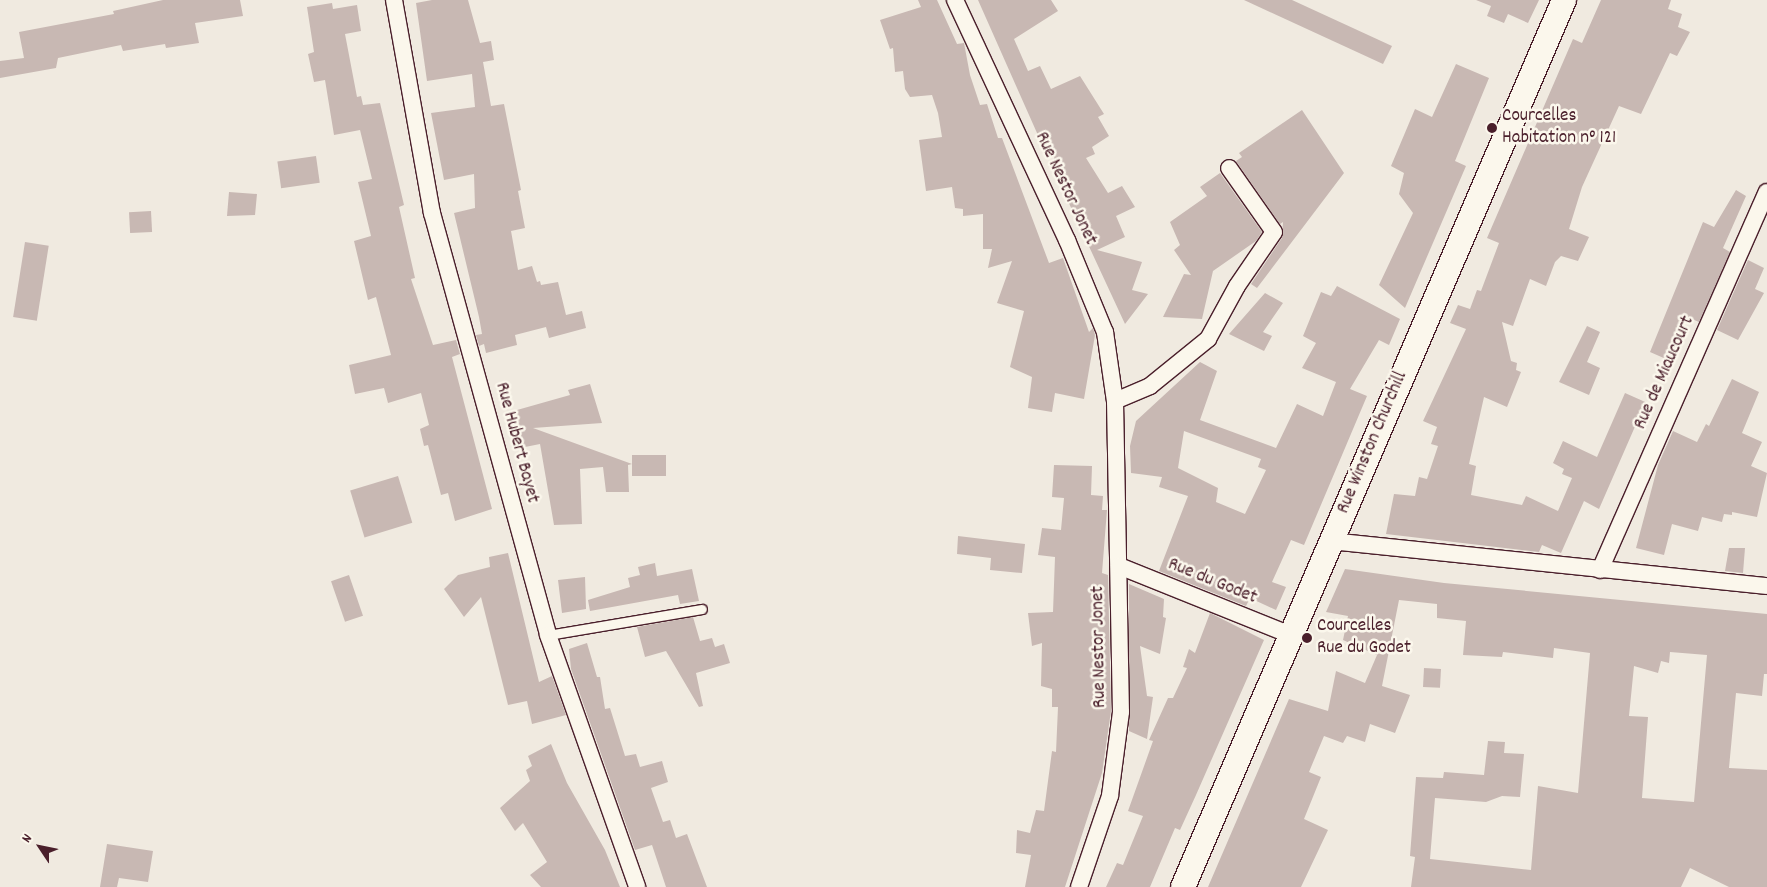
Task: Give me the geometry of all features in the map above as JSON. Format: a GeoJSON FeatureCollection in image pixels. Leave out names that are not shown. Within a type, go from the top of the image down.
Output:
{"type":"FeatureCollection","features":[{"type":"Feature","properties":{"kind":"main road","name":"Rue Winston Churchill"},"geometry":{"type":"LineString","coordinates":[[1183,887],[1564,0]]}},
{"type":"Feature","properties":{"kind":"street","name":"Rue Hubert Bayet"},"geometry":{"type":"LineString","coordinates":[[394,0],[432,213],[548,636],[637,887]]}},
{"type":"Feature","properties":{"kind":"street","name":"Rue Nestor Jonet"},"geometry":{"type":"LineString","coordinates":[[955,0],[1067,240],[1104,332],[1115,401],[1121,712],[1110,796],[1079,887]]}},
{"type":"Feature","properties":{"kind":"street"},"geometry":{"type":"LineString","coordinates":[[1115,401],[1150,386],[1208,339],[1237,286],[1274,232],[1228,168]]}},
{"type":"Feature","properties":{"kind":"street","name":"Rue de Miaucourt"},"geometry":{"type":"LineString","coordinates":[[1600,570],[1767,192]]}},
{"type":"Feature","properties":{"kind":"street"},"geometry":{"type":"LineString","coordinates":[[1331,541],[1767,586]]}},
{"type":"Feature","properties":{"kind":"street","name":"Rue du Godet"},"geometry":{"type":"LineString","coordinates":[[1119,566],[1291,635]]}},
{"type":"Feature","properties":{"kind":"lane"},"geometry":{"type":"LineString","coordinates":[[548,636],[702,609]]}},
{"type":"Feature","properties":{"kind":"building"},"geometry":{"type":"Polygon","coordinates":[[[163,0],[240,0],[243,16],[195,23],[199,43],[166,48],[165,44],[123,51],[121,45],[58,58],[56,68],[0,78],[0,61],[24,58],[19,32],[114,14],[113,11],[163,0]]]}},
{"type":"Feature","properties":{"kind":"building"},"geometry":{"type":"Polygon","coordinates":[[[432,0],[468,0],[480,43],[491,41],[494,60],[483,62],[491,106],[504,104],[521,190],[518,191],[525,228],[511,231],[518,270],[532,266],[537,282],[540,281],[541,285],[558,282],[566,315],[582,311],[586,328],[549,338],[546,327],[515,335],[517,345],[486,353],[484,344],[479,346],[476,335],[482,334],[479,317],[454,213],[475,208],[474,174],[444,180],[431,113],[475,107],[472,74],[427,81],[416,3],[432,0]]]}},
{"type":"Feature","properties":{"kind":"building"},"geometry":{"type":"Polygon","coordinates":[[[918,0],[937,0],[957,44],[964,43],[970,75],[980,105],[987,104],[998,138],[1002,138],[1049,263],[1063,258],[1089,332],[1093,328],[1095,335],[1084,399],[1055,393],[1052,412],[1028,408],[1032,377],[1010,367],[1024,311],[997,303],[1012,261],[988,268],[992,249],[983,249],[983,214],[963,216],[963,209],[955,208],[952,187],[926,191],[919,140],[942,137],[938,113],[932,95],[910,97],[905,89],[903,71],[895,72],[893,48],[890,49],[880,20],[921,7],[918,0]]]}},
{"type":"Feature","properties":{"kind":"building"},"geometry":{"type":"Polygon","coordinates":[[[978,0],[1051,0],[1058,11],[1014,39],[1028,71],[1040,66],[1051,89],[1080,76],[1104,114],[1098,117],[1109,136],[1092,147],[1095,154],[1086,158],[1108,193],[1122,186],[1135,207],[1116,216],[1125,237],[1097,250],[1142,262],[1132,290],[1148,294],[1125,324],[1054,171],[1057,169],[1049,138],[1041,142],[978,0]]]}},
{"type":"Feature","properties":{"kind":"building"},"geometry":{"type":"Polygon","coordinates":[[[1244,0],[1292,0],[1392,46],[1383,64],[1244,0]]]}},
{"type":"Feature","properties":{"kind":"building"},"geometry":{"type":"Polygon","coordinates":[[[1476,0],[1539,0],[1528,23],[1508,14],[1504,23],[1487,16],[1491,6],[1476,0]]]}},
{"type":"Feature","properties":{"kind":"building"},"geometry":{"type":"Polygon","coordinates":[[[1601,0],[1671,0],[1668,9],[1682,14],[1678,27],[1690,32],[1677,56],[1670,53],[1641,114],[1619,106],[1582,187],[1569,229],[1589,237],[1578,261],[1561,256],[1555,262],[1546,286],[1530,279],[1513,326],[1502,322],[1511,361],[1517,363],[1516,370],[1521,372],[1507,407],[1484,397],[1469,464],[1476,466],[1471,495],[1522,505],[1526,496],[1558,511],[1572,478],[1562,474],[1564,469],[1553,463],[1563,441],[1597,457],[1625,393],[1652,405],[1640,423],[1637,422],[1599,509],[1584,501],[1561,553],[1542,545],[1539,552],[1386,534],[1394,494],[1415,496],[1419,477],[1427,479],[1438,446],[1431,444],[1437,427],[1423,421],[1466,329],[1450,323],[1458,305],[1470,309],[1477,290],[1481,291],[1499,243],[1487,238],[1573,39],[1582,43],[1601,0]]]}},
{"type":"Feature","properties":{"kind":"building"},"geometry":{"type":"Polygon","coordinates":[[[332,3],[333,9],[357,5],[361,31],[345,34],[357,97],[361,96],[363,105],[380,103],[404,205],[399,207],[415,278],[411,279],[433,345],[456,340],[460,354],[452,357],[492,509],[455,521],[448,493],[441,495],[428,445],[424,446],[420,429],[429,425],[421,393],[388,403],[384,388],[355,394],[349,365],[391,355],[376,297],[368,300],[354,241],[371,236],[358,182],[372,179],[360,130],[334,135],[325,80],[314,82],[308,54],[314,52],[307,7],[332,3]]]}},
{"type":"Feature","properties":{"kind":"building"},"geometry":{"type":"Polygon","coordinates":[[[1456,64],[1489,78],[1455,161],[1466,166],[1405,308],[1379,285],[1413,213],[1399,194],[1404,173],[1391,166],[1415,109],[1432,117],[1456,64]]]}},
{"type":"Feature","properties":{"kind":"building"},"geometry":{"type":"Polygon","coordinates":[[[1302,110],[1344,173],[1257,288],[1251,284],[1282,238],[1283,222],[1280,224],[1236,161],[1242,157],[1239,153],[1302,110]]]}},
{"type":"Feature","properties":{"kind":"building"},"geometry":{"type":"Polygon","coordinates":[[[316,156],[320,183],[281,188],[277,161],[316,156]]]}},
{"type":"Feature","properties":{"kind":"building"},"geometry":{"type":"Polygon","coordinates":[[[1220,173],[1262,232],[1256,241],[1213,271],[1202,319],[1163,317],[1184,274],[1191,275],[1174,250],[1180,245],[1170,222],[1207,196],[1200,187],[1220,173]]]}},
{"type":"Feature","properties":{"kind":"building"},"geometry":{"type":"Polygon","coordinates":[[[1736,190],[1746,196],[1723,248],[1730,252],[1699,322],[1685,316],[1666,359],[1650,352],[1703,222],[1714,227],[1736,190]]]}},
{"type":"Feature","properties":{"kind":"building"},"geometry":{"type":"Polygon","coordinates":[[[229,192],[257,194],[255,215],[227,216],[229,192]]]}},
{"type":"Feature","properties":{"kind":"building"},"geometry":{"type":"Polygon","coordinates":[[[151,211],[152,232],[130,233],[129,212],[151,211]]]}},
{"type":"Feature","properties":{"kind":"building"},"geometry":{"type":"Polygon","coordinates":[[[25,242],[49,246],[37,321],[13,317],[25,242]]]}},
{"type":"Feature","properties":{"kind":"building"},"geometry":{"type":"Polygon","coordinates":[[[1748,260],[1764,268],[1755,289],[1764,293],[1738,340],[1717,330],[1748,260]]]}},
{"type":"Feature","properties":{"kind":"building"},"geometry":{"type":"Polygon","coordinates":[[[1337,286],[1400,319],[1389,345],[1379,340],[1350,389],[1367,396],[1304,545],[1291,540],[1272,582],[1286,587],[1276,610],[1250,598],[1246,606],[1159,571],[1188,496],[1159,487],[1162,477],[1131,473],[1130,446],[1136,421],[1200,362],[1217,371],[1200,420],[1276,448],[1297,404],[1323,416],[1336,382],[1302,368],[1316,343],[1303,336],[1321,292],[1331,296],[1337,286]],[[1184,431],[1178,468],[1218,488],[1216,502],[1245,514],[1266,470],[1258,467],[1261,459],[1184,431]]]}},
{"type":"Feature","properties":{"kind":"building"},"geometry":{"type":"Polygon","coordinates":[[[1265,293],[1283,303],[1263,332],[1272,336],[1264,351],[1229,334],[1265,293]]]}},
{"type":"Feature","properties":{"kind":"building"},"geometry":{"type":"Polygon","coordinates":[[[1587,326],[1600,332],[1587,362],[1600,368],[1589,395],[1559,382],[1587,326]]]}},
{"type":"Feature","properties":{"kind":"building"},"geometry":{"type":"Polygon","coordinates":[[[1732,379],[1759,392],[1742,433],[1762,442],[1751,466],[1767,473],[1757,517],[1732,512],[1732,515],[1724,514],[1722,522],[1702,517],[1698,531],[1672,524],[1664,555],[1636,548],[1658,465],[1673,431],[1697,442],[1706,424],[1709,426],[1732,379]]]}},
{"type":"Feature","properties":{"kind":"building"},"geometry":{"type":"Polygon","coordinates":[[[590,384],[602,423],[533,428],[632,464],[628,465],[629,492],[606,492],[603,467],[580,469],[582,524],[554,525],[540,444],[520,448],[510,412],[570,395],[568,390],[590,384]]]}},
{"type":"Feature","properties":{"kind":"building"},"geometry":{"type":"Polygon","coordinates":[[[632,455],[666,455],[666,476],[632,476],[632,455]]]}},
{"type":"Feature","properties":{"kind":"building"},"geometry":{"type":"Polygon","coordinates":[[[1054,465],[1092,466],[1091,495],[1103,496],[1102,510],[1107,510],[1102,573],[1108,575],[1111,711],[1102,773],[1065,887],[1025,887],[1031,855],[1016,853],[1017,830],[1030,833],[1036,810],[1044,811],[1052,751],[1056,752],[1058,707],[1052,707],[1052,689],[1041,686],[1042,643],[1032,646],[1028,613],[1053,612],[1055,557],[1038,555],[1042,528],[1061,530],[1064,498],[1052,497],[1054,465]]]}},
{"type":"Feature","properties":{"kind":"building"},"geometry":{"type":"Polygon","coordinates":[[[398,476],[412,523],[365,537],[350,491],[398,476]]]}},
{"type":"Feature","properties":{"kind":"building"},"geometry":{"type":"Polygon","coordinates":[[[958,536],[1025,544],[1022,573],[990,570],[991,558],[957,554],[958,536]]]}},
{"type":"Feature","properties":{"kind":"building"},"geometry":{"type":"Polygon","coordinates":[[[1729,548],[1745,548],[1743,573],[1725,571],[1729,548]]]}},
{"type":"Feature","properties":{"kind":"building"},"geometry":{"type":"Polygon","coordinates":[[[508,553],[539,682],[552,676],[566,715],[532,724],[527,701],[508,705],[481,597],[464,617],[444,589],[458,575],[490,567],[489,557],[508,553]]]}},
{"type":"Feature","properties":{"kind":"building"},"geometry":{"type":"Polygon","coordinates":[[[655,563],[657,576],[692,569],[699,601],[680,604],[678,595],[590,611],[588,600],[630,587],[628,578],[640,575],[638,567],[655,563]]]}},
{"type":"Feature","properties":{"kind":"building"},"geometry":{"type":"Polygon","coordinates":[[[1345,569],[1444,583],[1767,614],[1767,674],[1764,674],[1762,696],[1736,693],[1729,768],[1767,770],[1767,887],[1729,887],[1690,868],[1681,887],[1411,887],[1415,857],[1410,856],[1416,777],[1443,778],[1444,772],[1484,775],[1488,741],[1505,742],[1504,753],[1524,754],[1520,797],[1502,796],[1486,802],[1435,798],[1430,859],[1531,870],[1538,786],[1578,793],[1590,653],[1554,648],[1553,658],[1503,652],[1502,657],[1463,655],[1466,621],[1437,618],[1437,604],[1399,600],[1382,686],[1410,695],[1395,733],[1370,724],[1365,742],[1347,736],[1343,743],[1324,736],[1309,772],[1321,777],[1304,819],[1328,830],[1301,887],[1208,887],[1289,699],[1328,711],[1336,671],[1365,683],[1377,655],[1343,640],[1348,616],[1326,612],[1345,569]],[[1670,652],[1669,663],[1661,661],[1658,673],[1634,666],[1629,716],[1648,717],[1642,798],[1694,802],[1707,655],[1670,652]]]}},
{"type":"Feature","properties":{"kind":"building"},"geometry":{"type":"Polygon","coordinates":[[[349,575],[363,616],[345,622],[331,581],[349,575]]]}},
{"type":"Feature","properties":{"kind":"building"},"geometry":{"type":"Polygon","coordinates":[[[585,577],[586,609],[562,613],[558,580],[585,577]]]}},
{"type":"Feature","properties":{"kind":"building"},"geometry":{"type":"Polygon","coordinates":[[[1129,584],[1164,599],[1163,617],[1166,618],[1160,654],[1140,646],[1147,696],[1153,697],[1147,739],[1129,731],[1129,584]]]}},
{"type":"Feature","properties":{"kind":"building"},"geometry":{"type":"Polygon","coordinates":[[[1210,613],[1264,640],[1180,830],[1175,828],[1150,887],[1106,887],[1117,863],[1123,865],[1143,816],[1128,811],[1153,741],[1149,740],[1168,698],[1173,698],[1187,668],[1183,667],[1189,649],[1195,653],[1210,613]]]}},
{"type":"Feature","properties":{"kind":"building"},"geometry":{"type":"Polygon","coordinates":[[[693,617],[700,641],[712,638],[715,647],[724,644],[730,663],[696,673],[703,706],[699,707],[666,651],[645,657],[637,627],[693,617]]]}},
{"type":"Feature","properties":{"kind":"building"},"geometry":{"type":"Polygon","coordinates":[[[587,643],[597,677],[600,677],[605,709],[610,708],[625,756],[636,754],[640,767],[662,761],[668,782],[651,788],[663,822],[670,820],[676,838],[687,834],[707,887],[666,887],[652,845],[635,850],[571,669],[569,649],[587,643]]]}},
{"type":"Feature","properties":{"kind":"building"},"geometry":{"type":"Polygon","coordinates":[[[1424,668],[1441,669],[1440,688],[1423,687],[1424,668]]]}},
{"type":"Feature","properties":{"kind":"building"},"geometry":{"type":"Polygon","coordinates":[[[551,744],[567,783],[605,850],[620,887],[541,887],[530,875],[547,862],[523,823],[515,831],[500,808],[530,781],[526,770],[532,766],[528,756],[551,744]]]}},
{"type":"Feature","properties":{"kind":"building"},"geometry":{"type":"Polygon","coordinates":[[[107,844],[153,851],[148,882],[119,878],[117,887],[100,887],[107,844]]]}},
{"type":"Feature","properties":{"kind":"place","name":"Courcelles Habitation n° 121"},"geometry":{"type":"Point","coordinates":[1492,128]}},
{"type":"Feature","properties":{"kind":"place","name":"Courcelles Rue du Godet"},"geometry":{"type":"Point","coordinates":[1307,638]}}]}
